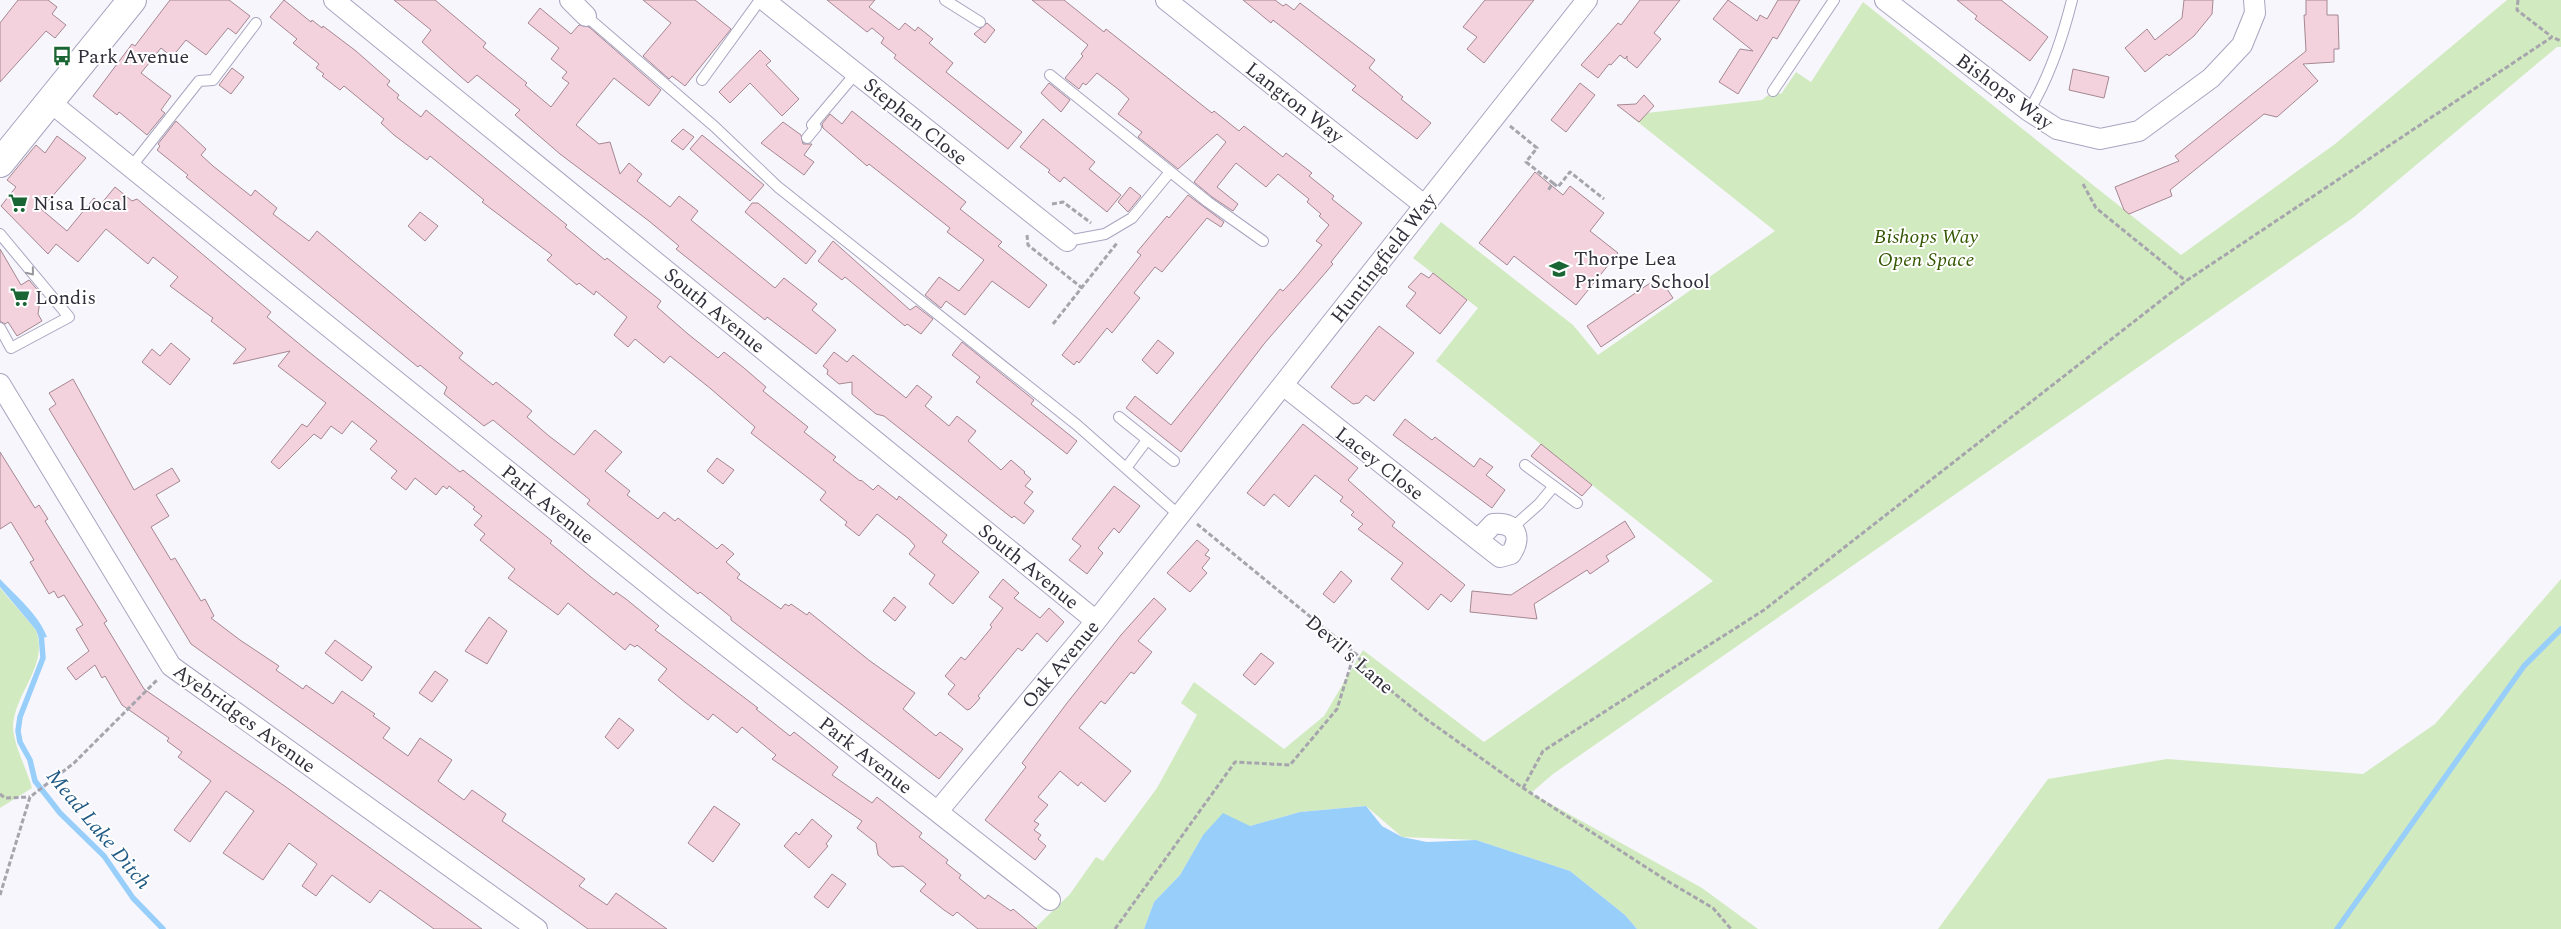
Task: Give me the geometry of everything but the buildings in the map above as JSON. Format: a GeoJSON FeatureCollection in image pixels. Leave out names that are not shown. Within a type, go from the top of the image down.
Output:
{"type":"FeatureCollection","features":[{"type":"Feature","properties":{"kind":"main road"},"geometry":{"type":"LineString","coordinates":[[0,163],[132,0]]}},
{"type":"Feature","properties":{"kind":"street","name":"South Avenue"},"geometry":{"type":"LineString","coordinates":[[334,0],[1096,621]]}},
{"type":"Feature","properties":{"kind":"street"},"geometry":{"type":"LineString","coordinates":[[570,0],[586,16]]}},
{"type":"Feature","properties":{"kind":"street","name":"Stephen Close"},"geometry":{"type":"LineString","coordinates":[[764,0],[1067,241]]}},
{"type":"Feature","properties":{"kind":"street","name":"Langton Way"},"geometry":{"type":"LineString","coordinates":[[1166,0],[1424,205]]}},
{"type":"Feature","properties":{"kind":"street","name":"Huntingfield Way"},"geometry":{"type":"LineString","coordinates":[[1181,514],[1587,0]]}},
{"type":"Feature","properties":{"kind":"street","name":"Bishops Way"},"geometry":{"type":"LineString","coordinates":[[1885,0],[2029,111],[2057,129],[2100,139],[2139,131],[2211,78],[2242,45],[2255,13],[2254,0]]}},
{"type":"Feature","properties":{"kind":"street","name":"Park Avenue"},"geometry":{"type":"LineString","coordinates":[[50,102],[674,606],[1050,900]]}},
{"type":"Feature","properties":{"kind":"street","name":"Ayebridges Avenue"},"geometry":{"type":"LineString","coordinates":[[0,384],[171,666],[537,929]]}},
{"type":"Feature","properties":{"kind":"street","name":"Lacey Close"},"geometry":{"type":"LineString","coordinates":[[1283,385],[1500,557],[1511,554],[1516,546],[1516,536],[1512,528]]}},
{"type":"Feature","properties":{"kind":"street","name":"Oak Avenue"},"geometry":{"type":"LineString","coordinates":[[938,811],[1096,621],[1181,514]]}},
{"type":"Feature","properties":{"kind":"street"},"geometry":{"type":"LineString","coordinates":[[1478,540],[1492,524],[1504,523],[1512,528]]}},
{"type":"Feature","properties":{"kind":"lane"},"geometry":{"type":"LineString","coordinates":[[702,80],[760,0]]}},
{"type":"Feature","properties":{"kind":"lane"},"geometry":{"type":"LineString","coordinates":[[945,0],[980,22]]}},
{"type":"Feature","properties":{"kind":"lane"},"geometry":{"type":"LineString","coordinates":[[1773,91],[1834,0]]}},
{"type":"Feature","properties":{"kind":"lane"},"geometry":{"type":"LineString","coordinates":[[2029,111],[2051,70],[2060,47],[2072,0]]}},
{"type":"Feature","properties":{"kind":"lane"},"geometry":{"type":"LineString","coordinates":[[586,16],[715,127],[778,187],[1077,425],[1181,514]]}},
{"type":"Feature","properties":{"kind":"lane"},"geometry":{"type":"LineString","coordinates":[[131,167],[199,81],[213,80],[256,23]]}},
{"type":"Feature","properties":{"kind":"lane"},"geometry":{"type":"LineString","coordinates":[[807,138],[816,127],[812,124],[856,73]]}},
{"type":"Feature","properties":{"kind":"lane"},"geometry":{"type":"LineString","coordinates":[[1050,75],[1170,172],[1263,241]]}},
{"type":"Feature","properties":{"kind":"lane"},"geometry":{"type":"LineString","coordinates":[[1067,241],[1105,234],[1132,218],[1170,172]]}},
{"type":"Feature","properties":{"kind":"lane"},"geometry":{"type":"LineString","coordinates":[[0,234],[68,317],[11,348],[0,328]]}},
{"type":"Feature","properties":{"kind":"lane"},"geometry":{"type":"LineString","coordinates":[[1119,417],[1174,461]]}},
{"type":"Feature","properties":{"kind":"lane"},"geometry":{"type":"LineString","coordinates":[[1126,468],[1147,440]]}},
{"type":"Feature","properties":{"kind":"lane"},"geometry":{"type":"LineString","coordinates":[[1525,465],[1577,503]]}},
{"type":"Feature","properties":{"kind":"lane"},"geometry":{"type":"LineString","coordinates":[[1512,528],[1539,504],[1554,486]]}},
{"type":"Feature","properties":{"kind":"path"},"geometry":{"type":"LineString","coordinates":[[2518,0],[2517,10],[2552,37],[2561,41]]}},
{"type":"Feature","properties":{"kind":"path"},"geometry":{"type":"LineString","coordinates":[[1523,788],[1543,751],[1764,610],[2186,281],[2552,37]]}},
{"type":"Feature","properties":{"kind":"path"},"geometry":{"type":"LineString","coordinates":[[1496,115],[1537,148],[1526,162],[1558,187],[1570,172],[1604,199]]}},
{"type":"Feature","properties":{"kind":"path"},"geometry":{"type":"LineString","coordinates":[[1547,192],[1553,183]]}},
{"type":"Feature","properties":{"kind":"path"},"geometry":{"type":"LineString","coordinates":[[2083,184],[2096,208],[2186,281]]}},
{"type":"Feature","properties":{"kind":"path","name":"Devil's Lane"},"geometry":{"type":"LineString","coordinates":[[1181,514],[1352,651],[1368,672],[1426,719],[1523,788],[1669,882],[1713,908],[1731,929]]}},
{"type":"Feature","properties":{"kind":"path"},"geometry":{"type":"LineString","coordinates":[[1115,929],[1235,762],[1290,764],[1337,709],[1352,661],[1352,651]]}},
{"type":"Feature","properties":{"kind":"path"},"geometry":{"type":"LineString","coordinates":[[0,802],[5,798],[30,797],[74,763],[171,666]]}},
{"type":"Feature","properties":{"kind":"path"},"geometry":{"type":"LineString","coordinates":[[0,794],[5,798]]}},
{"type":"Feature","properties":{"kind":"path"},"geometry":{"type":"LineString","coordinates":[[0,896],[30,797]]}},
{"type":"Feature","properties":{"kind":"green space","name":"Bishops Way Open Space"},"geometry":{"type":"Polygon","coordinates":[[[2507,0],[2561,0],[2561,47],[2557,47],[2354,217],[1553,774],[1531,793],[1702,888],[1758,929],[1637,929],[1625,915],[1570,871],[1476,840],[1402,837],[1366,806],[1300,812],[1250,826],[1203,835],[1180,875],[1154,902],[1144,929],[1034,929],[1070,894],[1096,857],[1103,861],[1157,788],[1197,715],[1181,703],[1194,682],[1284,749],[1324,716],[1363,650],[1484,742],[1713,581],[1436,361],[1478,308],[1413,258],[1441,222],[1573,325],[1598,355],[1775,231],[1629,115],[1762,100],[1773,91],[1781,94],[1796,72],[1811,82],[1863,2],[2181,255],[2335,144],[2507,0]]]}},
{"type":"Feature","properties":{"kind":"green space"},"geometry":{"type":"Polygon","coordinates":[[[2561,579],[2561,929],[1938,929],[2048,779],[2167,759],[2363,774],[2435,724],[2561,579]]]}},
{"type":"Feature","properties":{"kind":"green space"},"geometry":{"type":"Polygon","coordinates":[[[0,588],[36,630],[39,643],[35,667],[19,702],[13,726],[15,741],[32,788],[0,808],[0,588]]]}},
{"type":"Feature","properties":{"kind":"water"},"geometry":{"type":"Polygon","coordinates":[[[0,579],[33,613],[47,637],[39,638],[36,630],[0,587],[0,579]]]}},
{"type":"Feature","properties":{"kind":"water"},"geometry":{"type":"Polygon","coordinates":[[[1366,806],[1382,826],[1402,837],[1427,842],[1476,840],[1570,871],[1625,915],[1637,929],[1144,929],[1154,902],[1180,875],[1203,835],[1223,813],[1250,826],[1300,812],[1366,806]]]}},
{"type":"Feature","properties":{"kind":"waterway"},"geometry":{"type":"LineString","coordinates":[[2337,929],[2524,666],[2561,629]]}},
{"type":"Feature","properties":{"kind":"waterway","name":"Mead Lake Ditch"},"geometry":{"type":"LineString","coordinates":[[41,633],[43,658],[20,717],[18,731],[20,742],[30,760],[35,781],[60,813],[104,856],[133,898],[163,929]]}},
{"type":"Feature","properties":{"kind":"place","name":"Park Avenue"},"geometry":{"type":"Point","coordinates":[62,56]}},
{"type":"Feature","properties":{"kind":"place","name":"Nisa Local"},"geometry":{"type":"Point","coordinates":[18,203]}},
{"type":"Feature","properties":{"kind":"place","name":"Thorpe Lea Primary School"},"geometry":{"type":"Point","coordinates":[1559,269]}},
{"type":"Feature","properties":{"kind":"place","name":"Londis"},"geometry":{"type":"Point","coordinates":[20,297]}}]}
